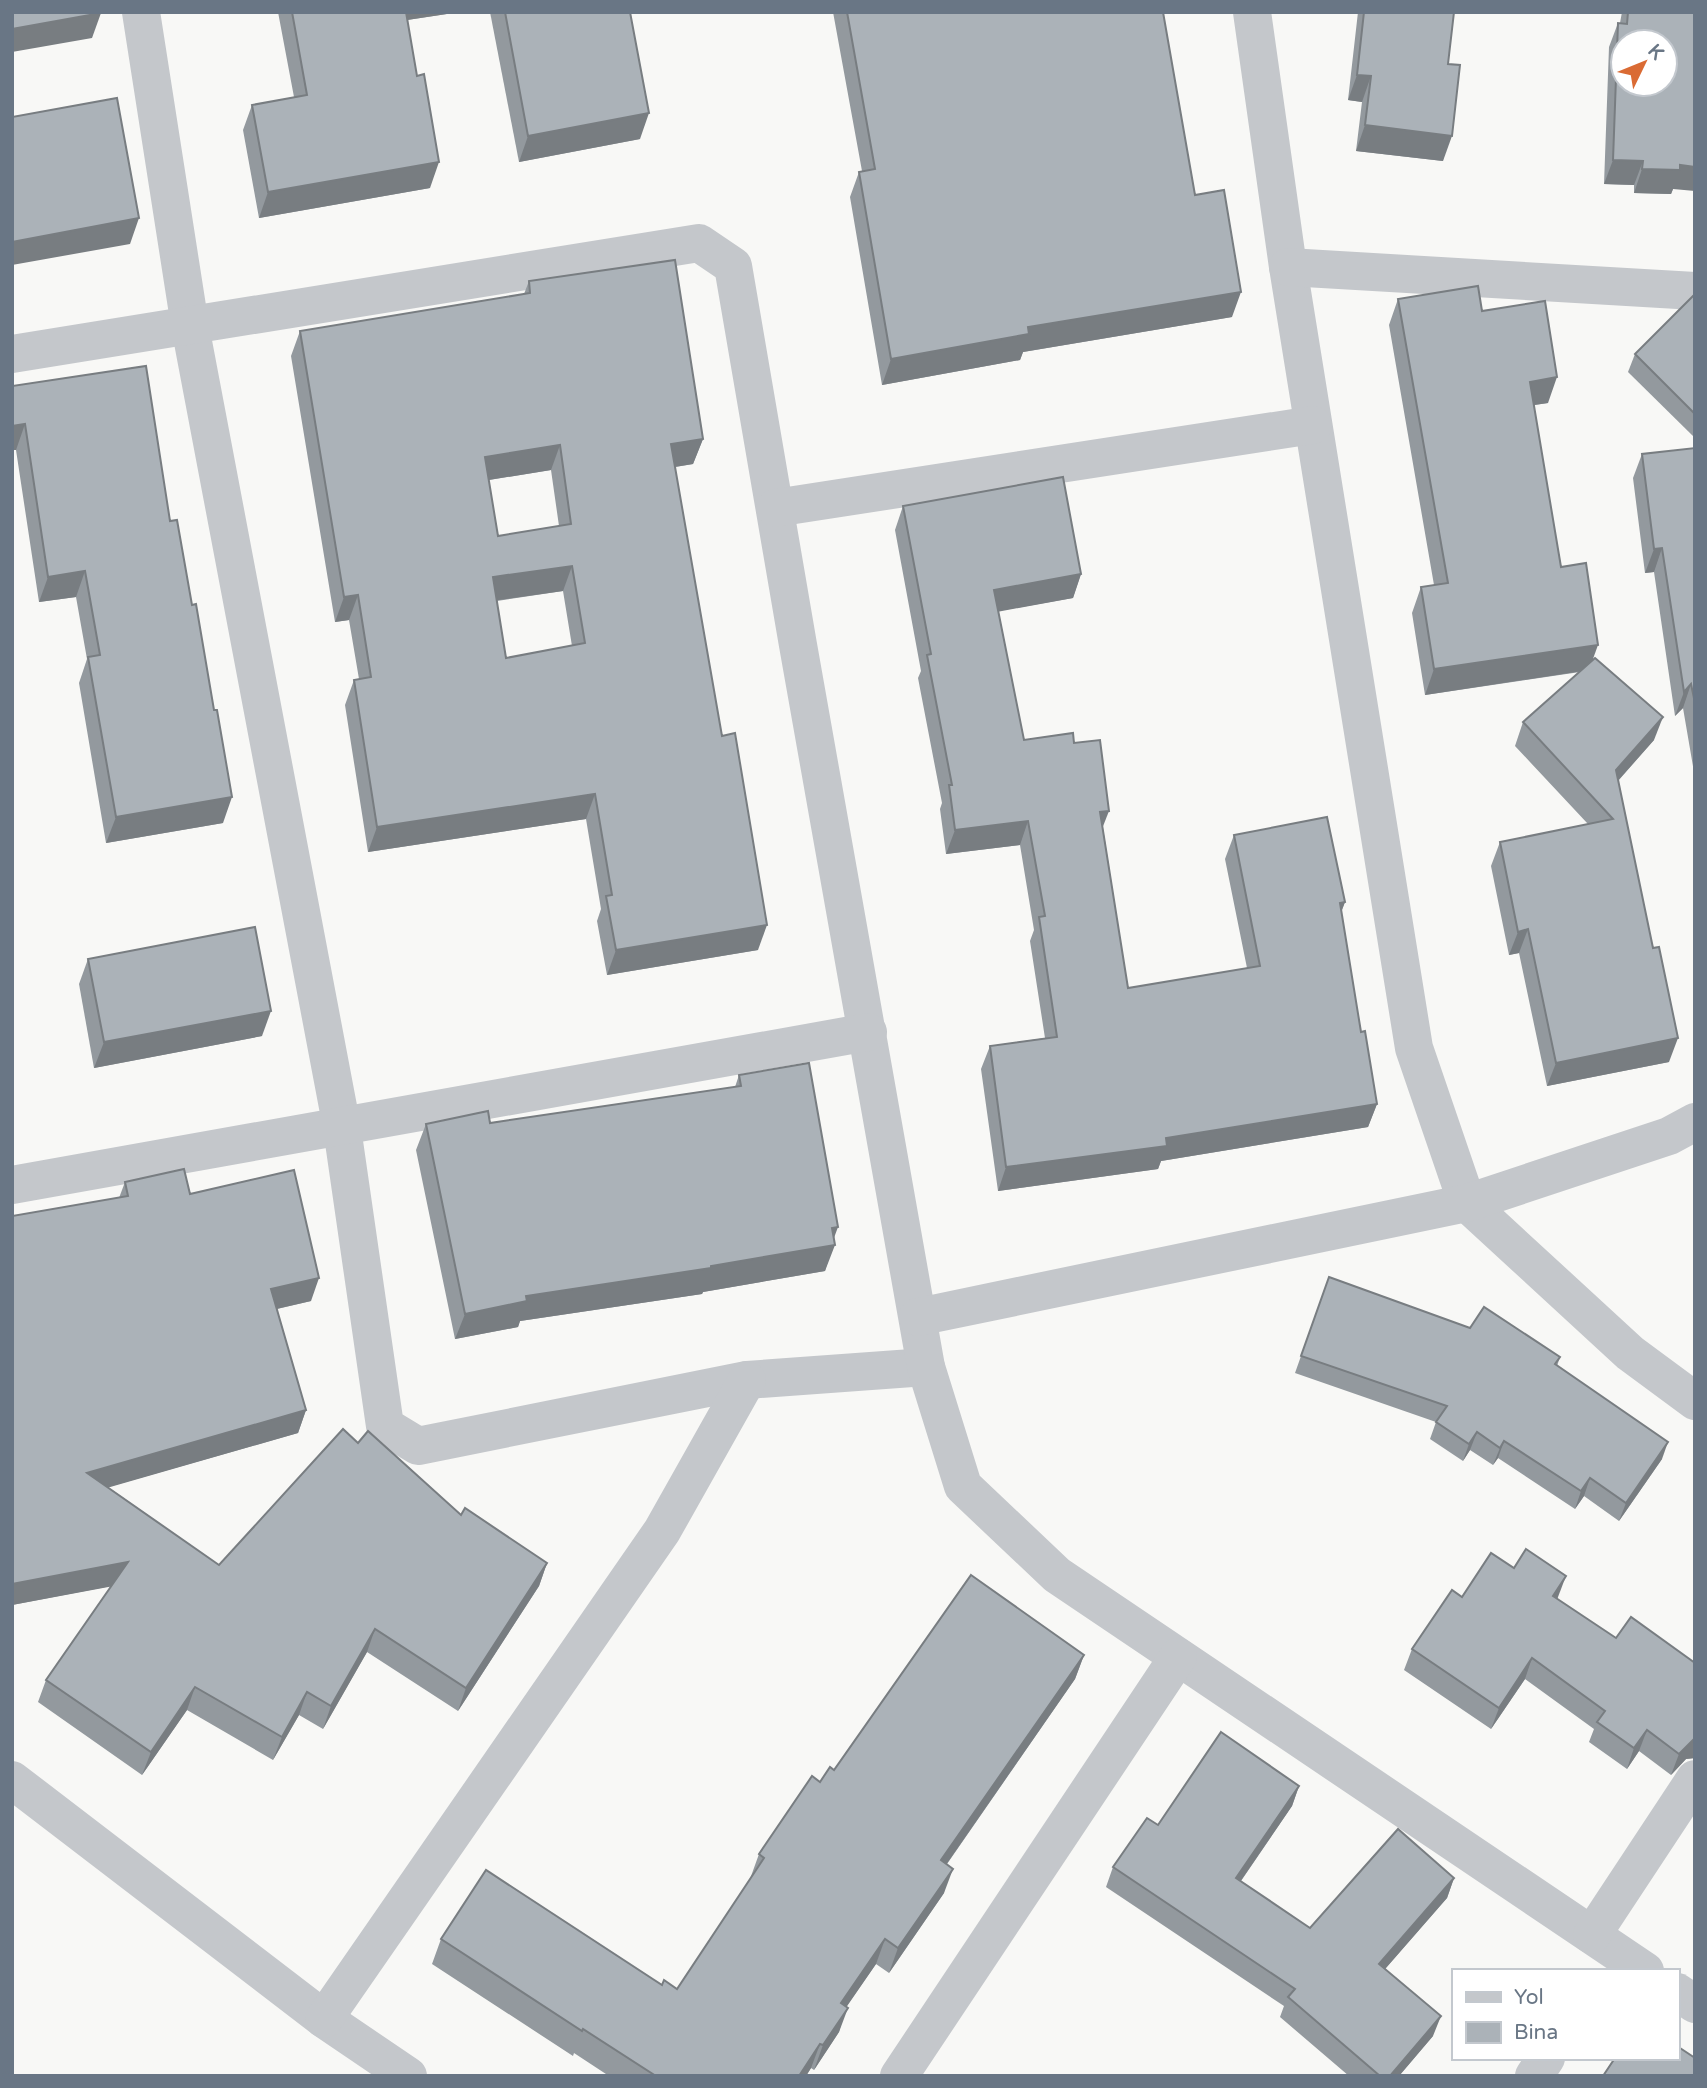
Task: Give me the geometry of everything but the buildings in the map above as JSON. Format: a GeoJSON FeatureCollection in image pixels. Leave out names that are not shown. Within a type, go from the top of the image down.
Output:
{"type":"FeatureCollection","features":[{"type":"Feature","properties":{"kind":"street"},"geometry":{"type":"LineString","coordinates":[[141,12],[190,326],[342,1128],[385,1426],[418,1446],[747,1380],[926,1367]]}},
{"type":"Feature","properties":{"kind":"street"},"geometry":{"type":"LineString","coordinates":[[1252,12],[1288,267],[1414,1048],[1467,1203],[1630,1353],[1695,1401]]}},
{"type":"Feature","properties":{"kind":"street"},"geometry":{"type":"LineString","coordinates":[[12,354],[699,243],[733,266],[926,1367],[963,1486],[1057,1575],[1614,1957],[1695,1779]]}},
{"type":"Feature","properties":{"kind":"street"},"geometry":{"type":"LineString","coordinates":[[1288,267],[1695,291]]}},
{"type":"Feature","properties":{"kind":"street"},"geometry":{"type":"LineString","coordinates":[[775,508],[1313,425]]}},
{"type":"Feature","properties":{"kind":"street"},"geometry":{"type":"LineString","coordinates":[[12,1185],[868,1032]]}},
{"type":"Feature","properties":{"kind":"street"},"geometry":{"type":"LineString","coordinates":[[918,1317],[1467,1203],[1669,1136],[1695,1122]]}},
{"type":"Feature","properties":{"kind":"street"},"geometry":{"type":"LineString","coordinates":[[324,2020],[662,1531],[747,1380]]}},
{"type":"Feature","properties":{"kind":"street"},"geometry":{"type":"LineString","coordinates":[[899,2076],[1178,1657]]}},
{"type":"Feature","properties":{"kind":"street"},"geometry":{"type":"LineString","coordinates":[[12,1780],[324,2020],[408,2076]]}},
{"type":"Feature","properties":{"kind":"street"},"geometry":{"type":"LineString","coordinates":[[1679,1993],[1695,2004]]}},
{"type":"Feature","properties":{"kind":"street"},"geometry":{"type":"LineString","coordinates":[[1534,2076],[1545,2060]]}}]}
